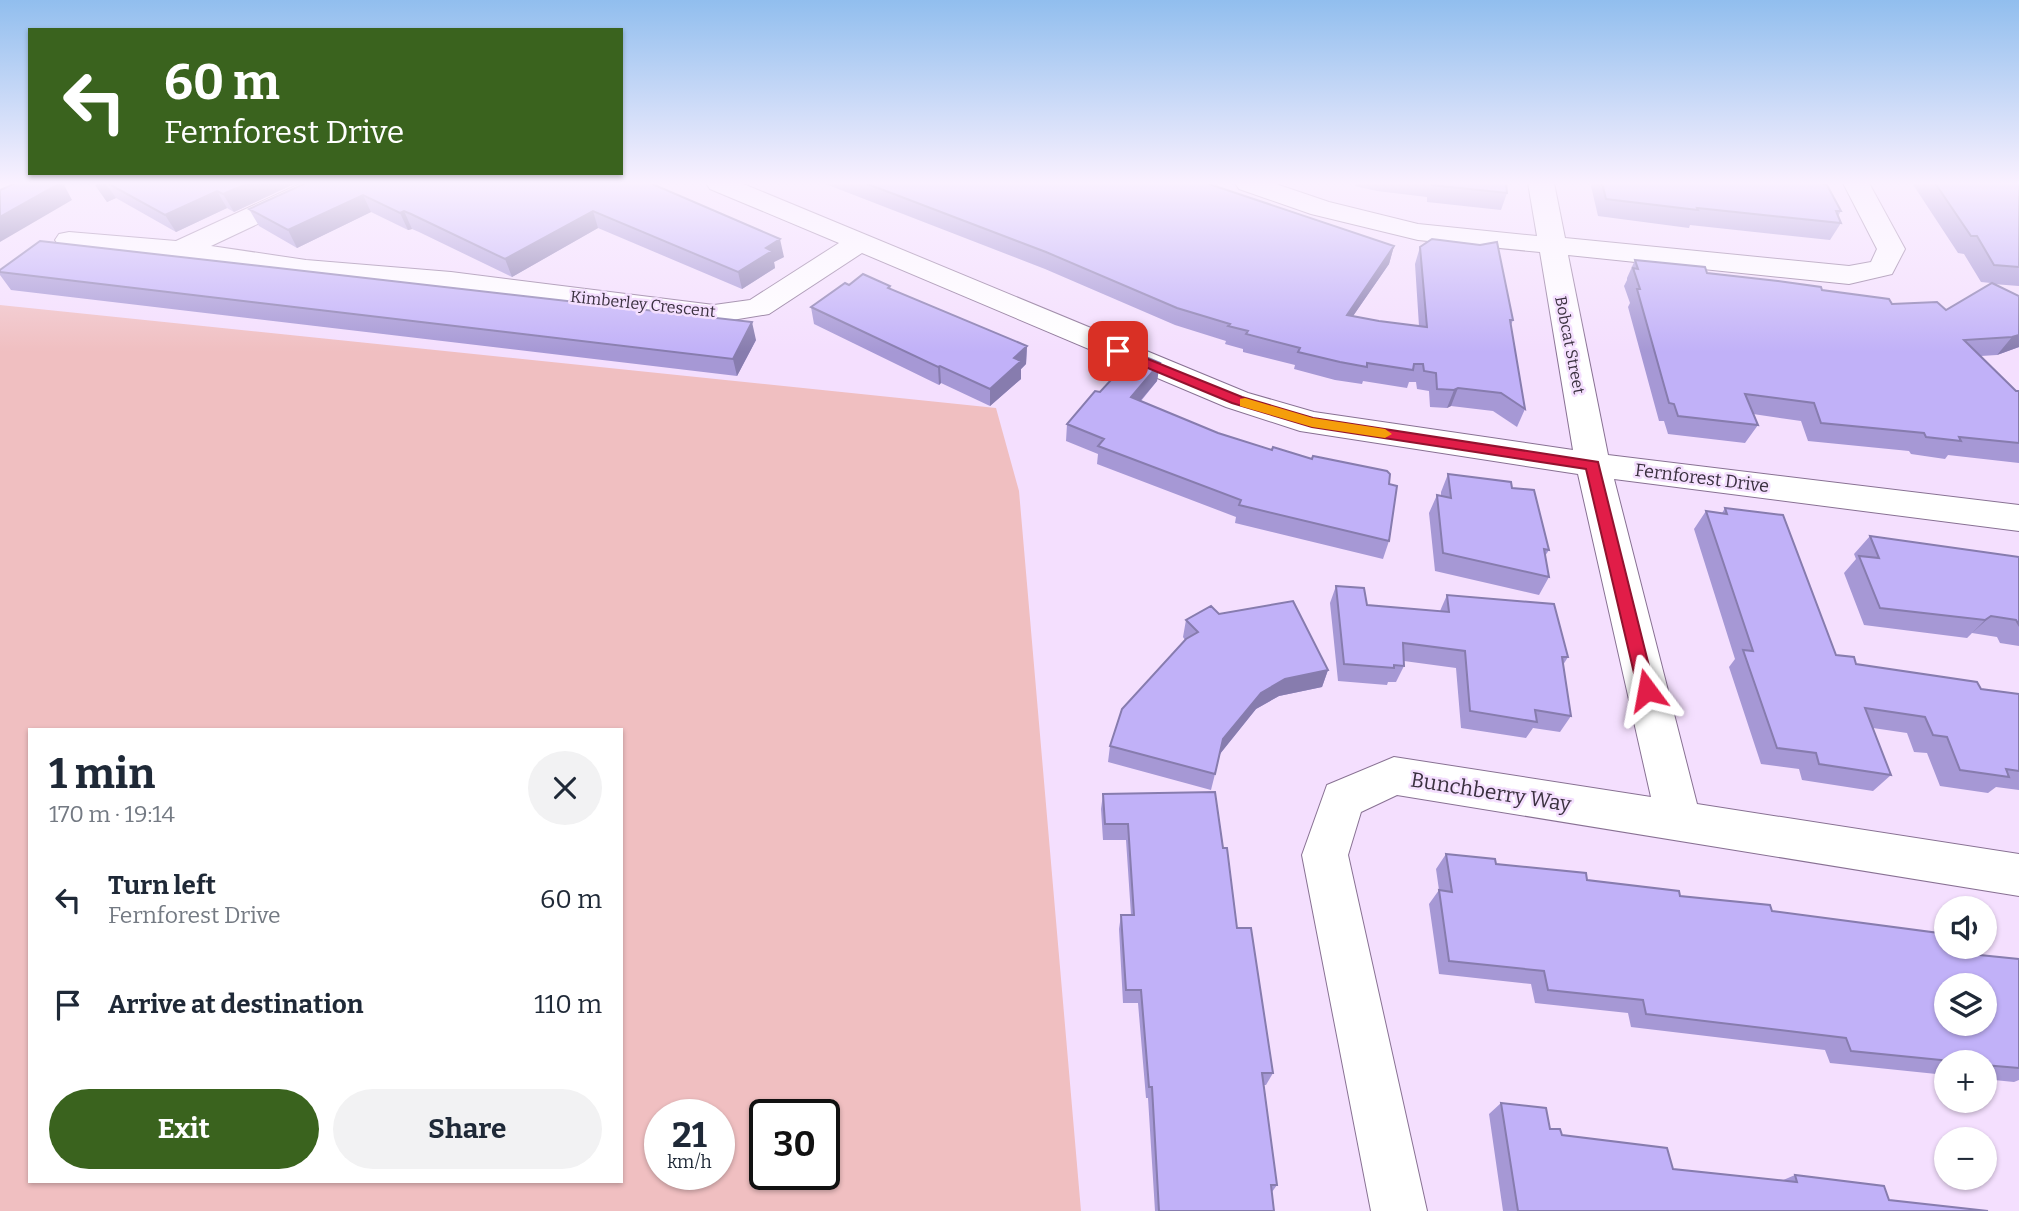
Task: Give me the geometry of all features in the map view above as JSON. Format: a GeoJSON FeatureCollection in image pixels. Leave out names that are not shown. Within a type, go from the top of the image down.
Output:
{"type":"FeatureCollection","features":[{"type":"Feature","properties":{"kind":"street","name":"Kimberley Crescent"},"geometry":{"type":"LineString","coordinates":[[69,240],[180,250],[306,269],[451,281],[714,314],[758,308],[859,243]]}},
{"type":"Feature","properties":{"kind":"street"},"geometry":{"type":"LineString","coordinates":[[180,250],[202,240]]}},
{"type":"Feature","properties":{"kind":"street","name":"Fernforest Drive"},"geometry":{"type":"LineString","coordinates":[[851,240],[1250,404],[1312,423],[1593,465],[2019,518]]}},
{"type":"Feature","properties":{"kind":"street"},"geometry":{"type":"LineString","coordinates":[[1485,240],[1849,275],[1882,268],[1891,249],[1886,240]]}},
{"type":"Feature","properties":{"kind":"street","name":"Bobcat Street"},"geometry":{"type":"LineString","coordinates":[[1551,240],[1593,465],[1679,822]]}},
{"type":"Feature","properties":{"kind":"street","name":"Bunchberry Way"},"geometry":{"type":"LineString","coordinates":[[1399,1211],[1325,855],[1343,799],[1394,776],[2019,875]]}},
{"type":"Feature","properties":{"kind":"shaded area"},"geometry":{"type":"Polygon","coordinates":[[[0,305],[996,408],[1019,491],[1081,1211],[0,1211],[0,305]]]}},
{"type":"Feature","properties":{"kind":"building"},"geometry":{"type":"Polygon","coordinates":[[[464,240],[541,240],[505,259],[464,240]]]}},
{"type":"Feature","properties":{"kind":"building"},"geometry":{"type":"Polygon","coordinates":[[[661,240],[779,240],[766,248],[772,251],[738,272],[661,240]]]}},
{"type":"Feature","properties":{"kind":"building"},"geometry":{"type":"Polygon","coordinates":[[[1013,240],[1375,240],[1394,246],[1347,315],[1427,327],[1420,247],[1431,240],[1480,245],[1497,242],[1513,320],[1510,320],[1525,409],[1501,393],[1458,388],[1437,389],[1436,373],[1424,371],[1423,364],[1414,364],[1413,370],[1367,363],[1367,367],[1298,352],[1300,348],[1246,334],[1248,331],[1228,326],[1230,324],[1177,308],[1013,240]]]}},
{"type":"Feature","properties":{"kind":"building"},"geometry":{"type":"Polygon","coordinates":[[[1979,240],[2019,240],[2019,267],[1994,265],[1979,240]]]}},
{"type":"Feature","properties":{"kind":"building"},"geometry":{"type":"Polygon","coordinates":[[[40,241],[752,322],[733,359],[0,272],[40,241]]]}},
{"type":"Feature","properties":{"kind":"building"},"geometry":{"type":"Polygon","coordinates":[[[1635,260],[1705,267],[1707,273],[1821,287],[1822,290],[1889,299],[1892,304],[1937,302],[1946,310],[1992,283],[2019,296],[2019,335],[1964,340],[2019,391],[2019,443],[1959,437],[1961,441],[1926,437],[1924,433],[1821,423],[1814,403],[1745,394],[1758,425],[1678,416],[1674,404],[1669,403],[1637,289],[1640,289],[1633,268],[1638,269],[1635,260]]]}},
{"type":"Feature","properties":{"kind":"building"},"geometry":{"type":"Polygon","coordinates":[[[863,274],[890,286],[888,288],[1027,346],[1014,358],[1021,361],[990,389],[811,307],[863,274]]]}},
{"type":"Feature","properties":{"kind":"building"},"geometry":{"type":"Polygon","coordinates":[[[1136,353],[1160,363],[1131,397],[1218,433],[1272,450],[1273,447],[1312,459],[1313,456],[1387,471],[1390,474],[1389,484],[1397,486],[1389,541],[1239,505],[1241,500],[1098,446],[1104,439],[1067,424],[1095,391],[1100,392],[1136,353]]]}},
{"type":"Feature","properties":{"kind":"building"},"geometry":{"type":"Polygon","coordinates":[[[1448,474],[1511,482],[1512,488],[1534,490],[1549,550],[1544,549],[1549,577],[1443,553],[1437,495],[1451,498],[1448,474]]]}},
{"type":"Feature","properties":{"kind":"building"},"geometry":{"type":"Polygon","coordinates":[[[1725,508],[1783,515],[1836,655],[1854,657],[1856,664],[1977,682],[1981,689],[2019,694],[2019,771],[2006,769],[2009,777],[1960,770],[1947,737],[1933,735],[1925,717],[1865,708],[1891,775],[1819,764],[1816,753],[1777,748],[1743,650],[1753,651],[1706,511],[1727,514],[1725,508]]]}},
{"type":"Feature","properties":{"kind":"building"},"geometry":{"type":"Polygon","coordinates":[[[1870,536],[2019,557],[2019,625],[2016,620],[1991,616],[1985,620],[1880,608],[1859,556],[1879,558],[1870,536]]]}},
{"type":"Feature","properties":{"kind":"building"},"geometry":{"type":"Polygon","coordinates":[[[1336,586],[1364,588],[1367,605],[1449,612],[1447,595],[1554,604],[1568,657],[1562,657],[1571,716],[1535,710],[1537,722],[1470,711],[1465,651],[1403,643],[1404,666],[1394,665],[1394,668],[1344,664],[1336,586]]]}},
{"type":"Feature","properties":{"kind":"building"},"geometry":{"type":"Polygon","coordinates":[[[1293,601],[1328,670],[1285,679],[1261,693],[1223,739],[1215,774],[1110,746],[1122,709],[1186,639],[1198,632],[1186,620],[1211,606],[1219,614],[1293,601]]]}},
{"type":"Feature","properties":{"kind":"building"},"geometry":{"type":"Polygon","coordinates":[[[1215,792],[1223,848],[1227,848],[1237,928],[1251,928],[1273,1073],[1262,1073],[1277,1185],[1271,1185],[1274,1211],[1159,1211],[1152,1087],[1149,1087],[1141,990],[1126,990],[1121,915],[1134,915],[1128,824],[1105,824],[1103,794],[1215,792]]]}},
{"type":"Feature","properties":{"kind":"building"},"geometry":{"type":"Polygon","coordinates":[[[1446,854],[1495,859],[1496,864],[1586,873],[1587,880],[1679,891],[1680,896],[1770,905],[1772,911],[1934,932],[1934,959],[1997,959],[1997,957],[2019,959],[2019,1068],[1997,1066],[1997,1050],[1934,1050],[1934,1059],[1851,1051],[1846,1038],[1646,1014],[1643,1000],[1548,990],[1544,971],[1449,961],[1439,890],[1452,892],[1446,854]]]}},
{"type":"Feature","properties":{"kind":"building"},"geometry":{"type":"Polygon","coordinates":[[[1501,1103],[1546,1108],[1550,1129],[1560,1129],[1562,1135],[1667,1148],[1673,1169],[1797,1182],[1795,1175],[1884,1186],[1889,1200],[1988,1211],[1518,1211],[1501,1103]]]}},
{"type":"Feature","properties":{"kind":"slow traffic"},"geometry":{"type":"LineString","coordinates":[[1245,403],[1312,423],[1385,434]]}},
{"type":"Feature","properties":{"kind":"route"},"geometry":{"type":"LineString","coordinates":[[1118,351],[1237,400],[1312,423],[1593,465],[1647,690]]}}]}
